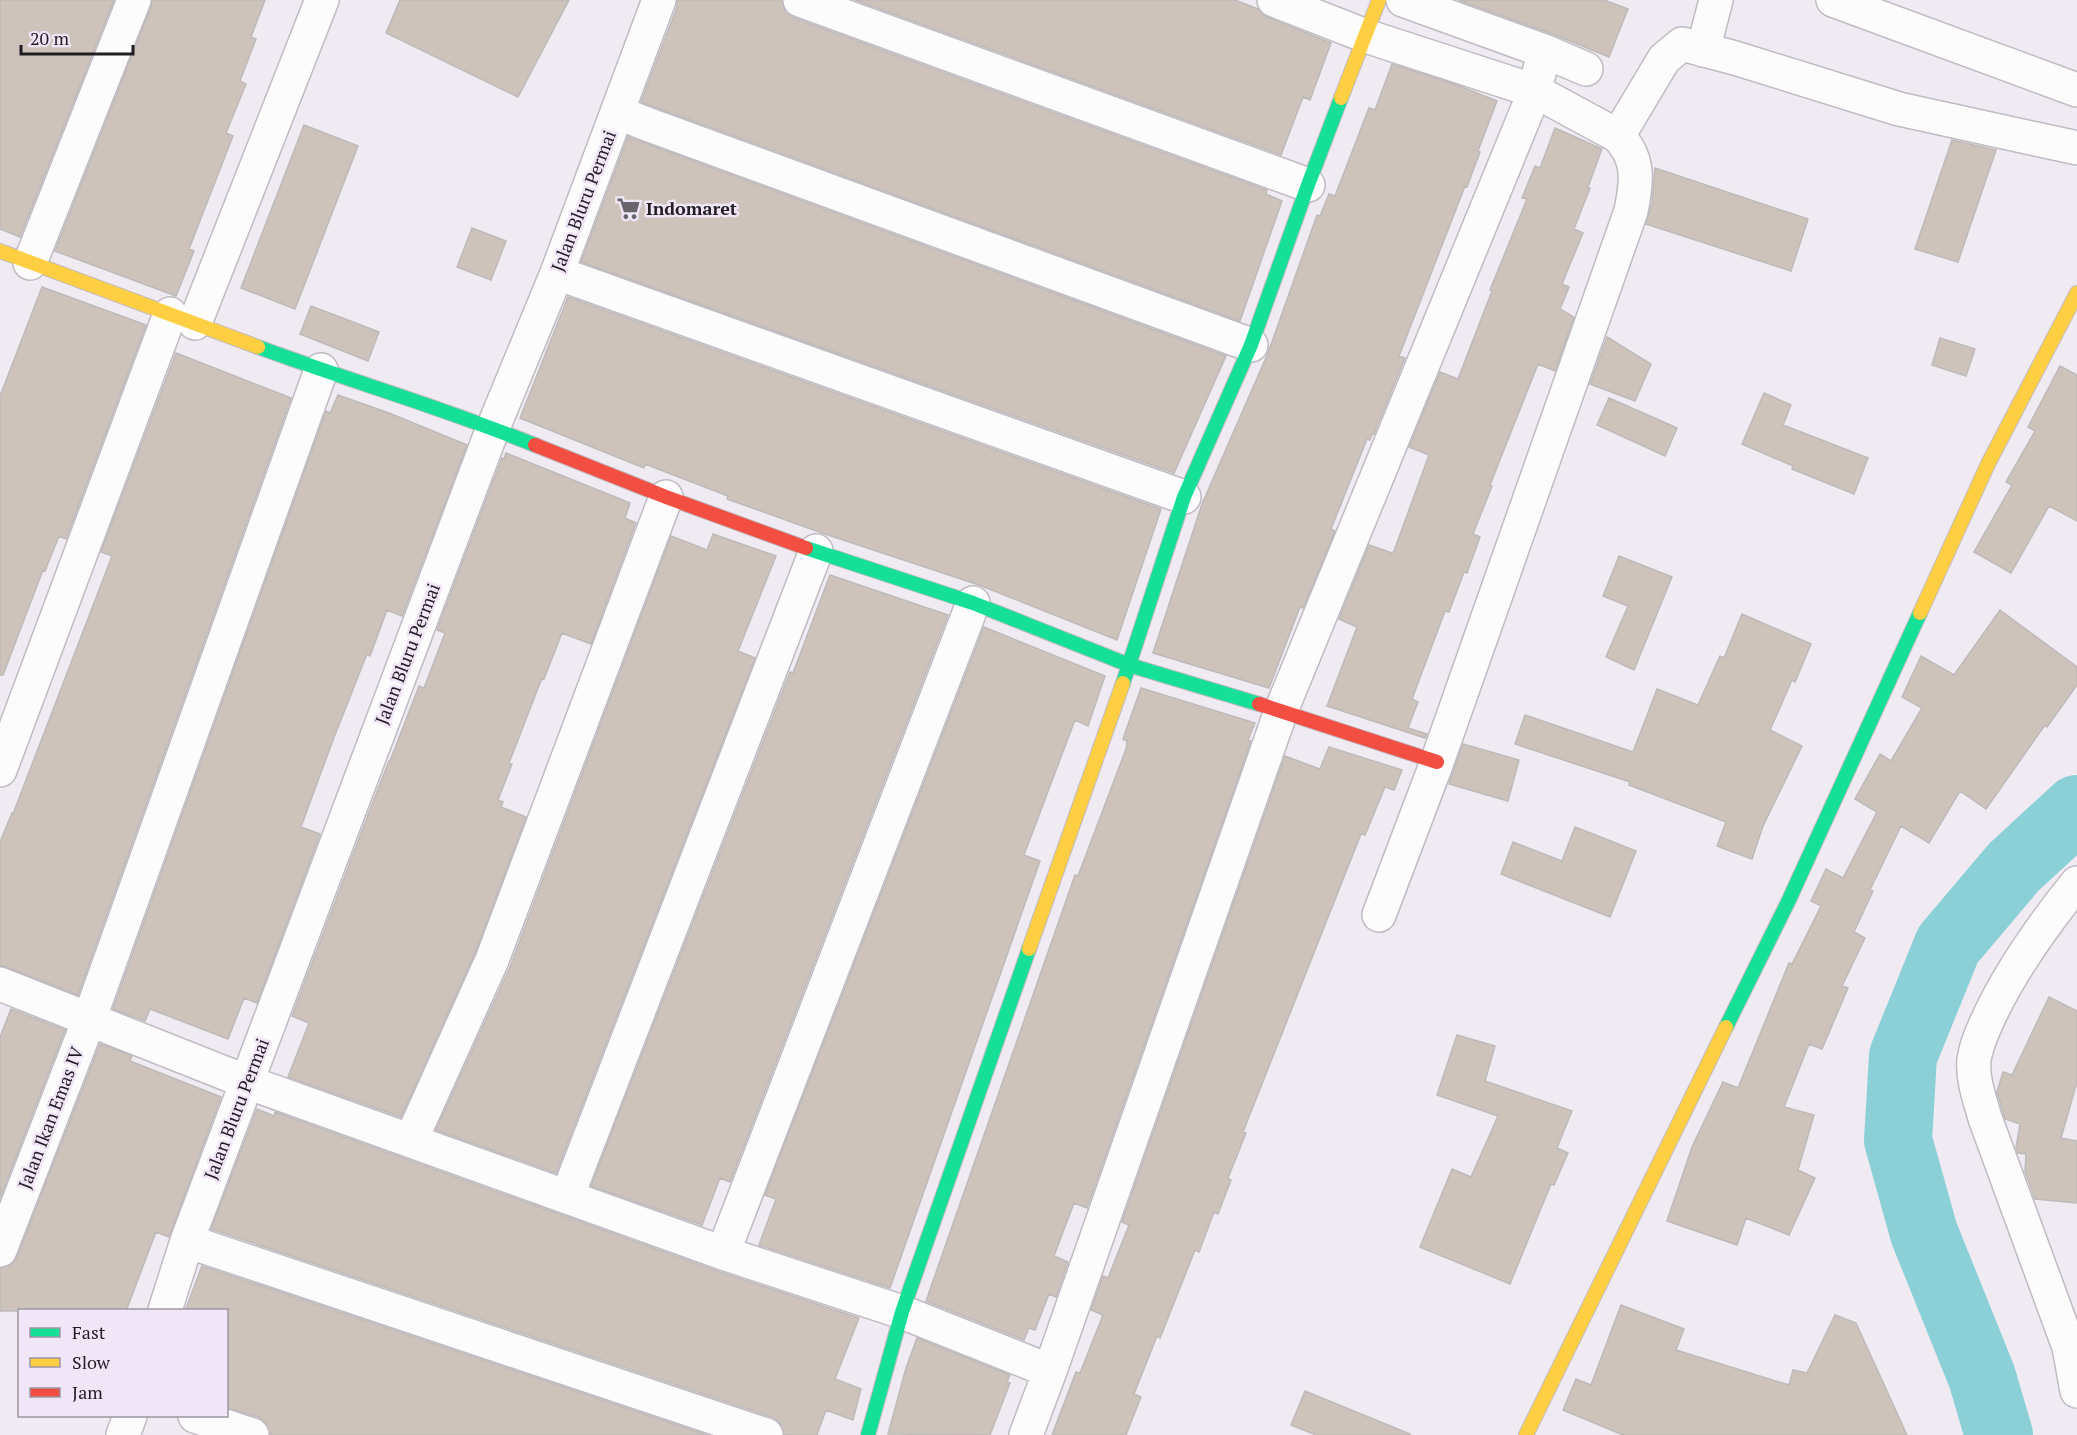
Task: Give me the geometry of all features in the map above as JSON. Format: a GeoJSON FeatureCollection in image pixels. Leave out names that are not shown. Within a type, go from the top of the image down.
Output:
{"type":"FeatureCollection","features":[{"type":"Feature","properties":{"kind":"street"},"geometry":{"type":"LineString","coordinates":[[134,0],[9,258],[321,370],[493,428],[666,497],[816,551],[973,603],[1129,665],[1437,762]]}},
{"type":"Feature","properties":{"kind":"street"},"geometry":{"type":"LineString","coordinates":[[0,770],[183,319],[322,0]]}},
{"type":"Feature","properties":{"kind":"street","name":"Jalan Bluru Permai"},"geometry":{"type":"LineString","coordinates":[[166,1309],[188,1241],[247,1082],[493,428],[556,273],[659,0]]}},
{"type":"Feature","properties":{"kind":"street"},"geometry":{"type":"LineString","coordinates":[[801,0],[1308,185]]}},
{"type":"Feature","properties":{"kind":"street"},"geometry":{"type":"LineString","coordinates":[[1274,0],[1366,36],[1535,91],[1618,136],[1628,146],[1635,165],[1636,184],[1631,211],[1437,762],[1379,915]]}},
{"type":"Feature","properties":{"kind":"street"},"geometry":{"type":"LineString","coordinates":[[868,1435],[902,1312],[1129,665],[1184,497],[1251,345],[1308,185],[1379,0]]}},
{"type":"Feature","properties":{"kind":"street"},"geometry":{"type":"LineString","coordinates":[[1402,0],[1544,51],[1586,69]]}},
{"type":"Feature","properties":{"kind":"street"},"geometry":{"type":"LineString","coordinates":[[1703,50],[1716,0]]}},
{"type":"Feature","properties":{"kind":"street"},"geometry":{"type":"LineString","coordinates":[[1833,0],[2077,90]]}},
{"type":"Feature","properties":{"kind":"street"},"geometry":{"type":"LineString","coordinates":[[1618,136],[1664,59],[1682,44],[1899,109],[2077,148]]}},
{"type":"Feature","properties":{"kind":"street"},"geometry":{"type":"LineString","coordinates":[[1026,1435],[1281,711],[1535,91],[1544,51]]}},
{"type":"Feature","properties":{"kind":"street"},"geometry":{"type":"LineString","coordinates":[[617,112],[1251,345]]}},
{"type":"Feature","properties":{"kind":"street"},"geometry":{"type":"LineString","coordinates":[[556,273],[1184,497]]}},
{"type":"Feature","properties":{"kind":"street"},"geometry":{"type":"LineString","coordinates":[[1526,1435],[1788,902],[1988,464],[2077,293]]}},
{"type":"Feature","properties":{"kind":"street","name":"Jalan Ikan Emas IV"},"geometry":{"type":"LineString","coordinates":[[0,1250],[89,1020],[321,370]]}},
{"type":"Feature","properties":{"kind":"street"},"geometry":{"type":"LineString","coordinates":[[411,1140],[492,960],[666,497]]}},
{"type":"Feature","properties":{"kind":"street"},"geometry":{"type":"LineString","coordinates":[[567,1197],[816,551]]}},
{"type":"Feature","properties":{"kind":"street"},"geometry":{"type":"LineString","coordinates":[[723,1253],[973,603]]}},
{"type":"Feature","properties":{"kind":"street"},"geometry":{"type":"LineString","coordinates":[[2077,883],[2045,922],[2002,989],[1980,1036],[1974,1060],[1975,1081],[1985,1118],[2069,1347],[2077,1391]]}},
{"type":"Feature","properties":{"kind":"street"},"geometry":{"type":"LineString","coordinates":[[0,984],[247,1082],[723,1253],[902,1312],[1050,1371]]}},
{"type":"Feature","properties":{"kind":"street"},"geometry":{"type":"LineString","coordinates":[[188,1241],[766,1435]]}},
{"type":"Feature","properties":{"kind":"street"},"geometry":{"type":"LineString","coordinates":[[123,1435],[130,1417]]}},
{"type":"Feature","properties":{"kind":"street"},"geometry":{"type":"LineString","coordinates":[[198,1417],[252,1435]]}},
{"type":"Feature","properties":{"kind":"building"},"geometry":{"type":"Polygon","coordinates":[[[0,0],[114,0],[20,237],[0,229],[0,0]]]}},
{"type":"Feature","properties":{"kind":"building"},"geometry":{"type":"Polygon","coordinates":[[[152,0],[265,0],[251,37],[256,39],[240,81],[246,84],[226,133],[233,136],[189,249],[194,251],[176,296],[55,251],[152,0]]]}},
{"type":"Feature","properties":{"kind":"building"},"geometry":{"type":"Polygon","coordinates":[[[400,0],[569,0],[518,97],[386,33],[400,0]]]}},
{"type":"Feature","properties":{"kind":"building"},"geometry":{"type":"Polygon","coordinates":[[[677,0],[782,0],[785,12],[794,18],[1267,190],[1266,194],[1282,201],[1240,321],[641,102],[677,7],[677,0]]]}},
{"type":"Feature","properties":{"kind":"building"},"geometry":{"type":"Polygon","coordinates":[[[855,0],[1235,0],[1258,9],[1267,17],[1331,43],[1310,100],[1303,97],[1281,155],[855,0]]]}},
{"type":"Feature","properties":{"kind":"building"},"geometry":{"type":"Polygon","coordinates":[[[1458,0],[1604,0],[1628,9],[1609,57],[1458,0]]]}},
{"type":"Feature","properties":{"kind":"building"},"geometry":{"type":"Polygon","coordinates":[[[1392,64],[1497,101],[1467,187],[1465,186],[1399,356],[1405,358],[1374,434],[1372,433],[1370,440],[1367,439],[1331,529],[1335,531],[1303,608],[1300,607],[1269,688],[1153,653],[1202,504],[1268,353],[1317,215],[1320,216],[1329,194],[1335,196],[1369,108],[1375,110],[1392,64]]]}},
{"type":"Feature","properties":{"kind":"building"},"geometry":{"type":"Polygon","coordinates":[[[304,125],[358,146],[295,309],[241,288],[304,125]]]}},
{"type":"Feature","properties":{"kind":"building"},"geometry":{"type":"Polygon","coordinates":[[[1555,128],[1602,149],[1574,229],[1583,233],[1562,284],[1569,287],[1560,309],[1574,317],[1555,371],[1538,364],[1473,534],[1480,537],[1467,573],[1464,572],[1449,612],[1445,611],[1412,699],[1418,702],[1408,728],[1427,734],[1425,738],[1327,706],[1357,627],[1339,619],[1369,545],[1392,553],[1394,551],[1429,455],[1409,447],[1440,372],[1458,379],[1492,291],[1490,290],[1527,199],[1522,198],[1535,166],[1540,168],[1555,128]]]}},
{"type":"Feature","properties":{"kind":"building"},"geometry":{"type":"Polygon","coordinates":[[[628,137],[1226,356],[1174,473],[581,262],[628,137]]]}},
{"type":"Feature","properties":{"kind":"building"},"geometry":{"type":"Polygon","coordinates":[[[1952,140],[1996,150],[1958,262],[1915,249],[1952,140]]]}},
{"type":"Feature","properties":{"kind":"building"},"geometry":{"type":"Polygon","coordinates":[[[1655,168],[1808,219],[1791,271],[1646,224],[1652,203],[1655,168]]]}},
{"type":"Feature","properties":{"kind":"building"},"geometry":{"type":"Polygon","coordinates":[[[472,228],[506,241],[491,280],[457,267],[472,228]]]}},
{"type":"Feature","properties":{"kind":"building"},"geometry":{"type":"Polygon","coordinates":[[[42,287],[146,325],[66,539],[59,536],[45,571],[43,570],[3,675],[0,675],[0,396],[42,287]]]}},
{"type":"Feature","properties":{"kind":"building"},"geometry":{"type":"Polygon","coordinates":[[[568,297],[1161,509],[1117,640],[979,585],[727,499],[728,496],[645,464],[644,468],[520,418],[568,297]]]}},
{"type":"Feature","properties":{"kind":"building"},"geometry":{"type":"Polygon","coordinates":[[[311,306],[379,332],[368,361],[300,334],[311,306]]]}},
{"type":"Feature","properties":{"kind":"building"},"geometry":{"type":"Polygon","coordinates":[[[1607,337],[1651,364],[1635,401],[1590,384],[1607,337]]]}},
{"type":"Feature","properties":{"kind":"building"},"geometry":{"type":"Polygon","coordinates":[[[1940,338],[1975,349],[1966,376],[1932,365],[1940,338]]]}},
{"type":"Feature","properties":{"kind":"building"},"geometry":{"type":"Polygon","coordinates":[[[176,353],[291,398],[78,995],[0,966],[0,842],[13,814],[112,556],[101,552],[176,353]]]}},
{"type":"Feature","properties":{"kind":"building"},"geometry":{"type":"Polygon","coordinates":[[[2060,366],[2077,375],[2077,521],[2049,506],[2011,573],[1974,552],[2012,485],[2006,482],[2035,431],[2028,427],[2060,366]]]}},
{"type":"Feature","properties":{"kind":"building"},"geometry":{"type":"Polygon","coordinates":[[[1764,393],[1791,405],[1783,425],[1868,458],[1854,494],[1792,469],[1793,466],[1742,444],[1764,393]]]}},
{"type":"Feature","properties":{"kind":"building"},"geometry":{"type":"Polygon","coordinates":[[[338,395],[467,445],[402,616],[387,610],[370,656],[367,654],[333,740],[301,827],[320,834],[257,1003],[244,998],[228,1039],[150,1009],[145,1021],[113,1009],[326,411],[330,413],[338,395]]]}},
{"type":"Feature","properties":{"kind":"building"},"geometry":{"type":"Polygon","coordinates":[[[1609,398],[1677,428],[1665,456],[1597,425],[1609,398]]]}},
{"type":"Feature","properties":{"kind":"building"},"geometry":{"type":"Polygon","coordinates":[[[506,453],[630,503],[625,518],[636,523],[591,644],[562,633],[544,679],[542,678],[509,763],[512,764],[498,800],[503,802],[501,807],[526,817],[475,953],[401,1117],[288,1077],[309,1023],[292,1016],[389,761],[419,686],[424,688],[445,633],[437,630],[502,458],[504,459],[506,453]]]}},
{"type":"Feature","properties":{"kind":"building"},"geometry":{"type":"Polygon","coordinates":[[[713,534],[776,556],[738,651],[755,658],[556,1173],[436,1130],[510,967],[671,536],[707,550],[713,534]]]}},
{"type":"Feature","properties":{"kind":"building"},"geometry":{"type":"Polygon","coordinates":[[[1619,556],[1672,577],[1634,670],[1606,657],[1628,606],[1603,596],[1619,556]]]}},
{"type":"Feature","properties":{"kind":"building"},"geometry":{"type":"Polygon","coordinates":[[[830,575],[948,615],[730,1182],[720,1178],[702,1225],[591,1186],[790,672],[793,673],[830,575]]]}},
{"type":"Feature","properties":{"kind":"building"},"geometry":{"type":"Polygon","coordinates":[[[2000,610],[2077,667],[2077,685],[2047,727],[2045,725],[1986,809],[1960,791],[1929,843],[1901,826],[1870,890],[1873,891],[1854,932],[1865,938],[1842,986],[1848,988],[1822,1049],[1809,1044],[1784,1107],[1814,1115],[1798,1170],[1815,1178],[1789,1235],[1746,1218],[1737,1245],[1667,1221],[1692,1147],[1723,1082],[1738,1088],[1789,963],[1792,964],[1821,906],[1811,901],[1826,869],[1843,878],[1877,812],[1855,799],[1880,754],[1891,761],[1922,708],[1902,697],[1921,656],[1954,675],[2000,610]]]}},
{"type":"Feature","properties":{"kind":"building"},"geometry":{"type":"Polygon","coordinates":[[[1742,614],[1811,644],[1795,682],[1792,680],[1770,730],[1802,746],[1763,826],[1752,859],[1717,846],[1726,822],[1629,785],[1630,782],[1515,744],[1525,715],[1633,752],[1657,689],[1698,705],[1720,656],[1724,658],[1742,614]]]}},
{"type":"Feature","properties":{"kind":"building"},"geometry":{"type":"Polygon","coordinates":[[[984,627],[1105,676],[1088,726],[1075,720],[1024,855],[1040,861],[890,1288],[759,1245],[776,1199],[765,1195],[984,627]]]}},
{"type":"Feature","properties":{"kind":"building"},"geometry":{"type":"Polygon","coordinates":[[[1141,688],[1255,723],[1248,740],[1251,741],[1087,1208],[1074,1203],[1054,1256],[1068,1262],[1056,1297],[1049,1294],[1035,1330],[1029,1328],[1024,1340],[926,1301],[1075,875],[1078,876],[1126,749],[1127,741],[1123,739],[1141,688]]]}},
{"type":"Feature","properties":{"kind":"building"},"geometry":{"type":"Polygon","coordinates":[[[1463,744],[1519,760],[1508,801],[1449,784],[1463,744]]]}},
{"type":"Feature","properties":{"kind":"building"},"geometry":{"type":"Polygon","coordinates":[[[1329,747],[1402,770],[1394,790],[1385,787],[1365,835],[1361,834],[1243,1132],[1246,1133],[1228,1178],[1231,1180],[1218,1214],[1214,1212],[1199,1252],[1195,1250],[1160,1338],[1157,1336],[1134,1394],[1141,1397],[1126,1435],[1052,1435],[1076,1372],[1080,1373],[1103,1315],[1091,1310],[1103,1276],[1108,1278],[1129,1225],[1122,1222],[1285,756],[1320,769],[1329,747]]]}},
{"type":"Feature","properties":{"kind":"building"},"geometry":{"type":"Polygon","coordinates":[[[1575,827],[1636,851],[1610,917],[1501,874],[1513,842],[1562,861],[1575,827]]]}},
{"type":"Feature","properties":{"kind":"building"},"geometry":{"type":"Polygon","coordinates":[[[2049,997],[2077,1011],[2077,1082],[2061,1138],[2077,1141],[2077,1203],[2035,1199],[2025,1171],[2026,1154],[2018,1153],[2016,1148],[2020,1124],[2005,1119],[1997,1092],[2003,1072],[2012,1075],[2049,997]]]}},
{"type":"Feature","properties":{"kind":"building"},"geometry":{"type":"Polygon","coordinates":[[[11,1009],[65,1030],[0,1198],[0,1037],[11,1009]]]}},
{"type":"Feature","properties":{"kind":"building"},"geometry":{"type":"Polygon","coordinates":[[[1457,1035],[1495,1046],[1485,1081],[1572,1111],[1557,1148],[1568,1153],[1554,1185],[1551,1184],[1510,1284],[1420,1247],[1452,1169],[1471,1177],[1498,1116],[1437,1095],[1457,1035]]]}},
{"type":"Feature","properties":{"kind":"building"},"geometry":{"type":"Polygon","coordinates":[[[100,1044],[132,1056],[130,1061],[221,1097],[169,1237],[156,1232],[127,1309],[0,1311],[0,1268],[11,1265],[17,1257],[100,1044]]]}},
{"type":"Feature","properties":{"kind":"building"},"geometry":{"type":"Polygon","coordinates":[[[257,1109],[274,1116],[275,1112],[717,1271],[859,1318],[835,1379],[861,1389],[853,1420],[826,1410],[817,1435],[784,1435],[780,1423],[772,1417],[211,1229],[257,1109]]]}},
{"type":"Feature","properties":{"kind":"building"},"geometry":{"type":"Polygon","coordinates":[[[202,1266],[707,1435],[270,1435],[266,1423],[258,1417],[228,1408],[228,1309],[186,1309],[202,1266]]]}},
{"type":"Feature","properties":{"kind":"building"},"geometry":{"type":"Polygon","coordinates":[[[1621,1305],[1684,1329],[1676,1350],[1789,1385],[1793,1370],[1807,1373],[1835,1315],[1856,1323],[1907,1435],[1623,1435],[1563,1410],[1576,1379],[1591,1385],[1621,1305]]]}},
{"type":"Feature","properties":{"kind":"building"},"geometry":{"type":"Polygon","coordinates":[[[917,1338],[1010,1375],[1007,1382],[1010,1383],[990,1435],[888,1434],[906,1368],[917,1338]]]}},
{"type":"Feature","properties":{"kind":"building"},"geometry":{"type":"Polygon","coordinates":[[[1305,1391],[1410,1434],[1316,1435],[1291,1425],[1305,1391]]]}},
{"type":"Feature","properties":{"kind":"waterway"},"geometry":{"type":"LineString","coordinates":[[1999,1435],[1982,1377],[1924,1233],[1898,1140],[1903,1056],[1948,945],[2014,867],[2077,809]]}},
{"type":"Feature","properties":{"kind":"traffic: fast"},"geometry":{"type":"LineString","coordinates":[[1123,683],[1184,497],[1251,345],[1341,98]]}},
{"type":"Feature","properties":{"kind":"traffic: fast"},"geometry":{"type":"LineString","coordinates":[[258,347],[535,445]]}},
{"type":"Feature","properties":{"kind":"traffic: fast"},"geometry":{"type":"LineString","coordinates":[[806,548],[973,603],[1129,665],[1259,704]]}},
{"type":"Feature","properties":{"kind":"traffic: fast"},"geometry":{"type":"LineString","coordinates":[[1726,1027],[1788,902],[1920,613]]}},
{"type":"Feature","properties":{"kind":"traffic: fast"},"geometry":{"type":"LineString","coordinates":[[868,1435],[902,1312],[1029,949]]}},
{"type":"Feature","properties":{"kind":"traffic: slow"},"geometry":{"type":"LineString","coordinates":[[1341,98],[1379,0]]}},
{"type":"Feature","properties":{"kind":"traffic: slow"},"geometry":{"type":"LineString","coordinates":[[0,251],[258,347]]}},
{"type":"Feature","properties":{"kind":"traffic: slow"},"geometry":{"type":"LineString","coordinates":[[1920,613],[1988,464],[2077,293]]}},
{"type":"Feature","properties":{"kind":"traffic: slow"},"geometry":{"type":"LineString","coordinates":[[1029,949],[1123,683]]}},
{"type":"Feature","properties":{"kind":"traffic: slow"},"geometry":{"type":"LineString","coordinates":[[1526,1435],[1726,1027]]}},
{"type":"Feature","properties":{"kind":"traffic: jam"},"geometry":{"type":"LineString","coordinates":[[535,445],[666,497],[806,548]]}},
{"type":"Feature","properties":{"kind":"traffic: jam"},"geometry":{"type":"LineString","coordinates":[[1259,704],[1437,762]]}},
{"type":"Feature","properties":{"kind":"place","name":"Indomaret"},"geometry":{"type":"Point","coordinates":[628,209]}}]}
